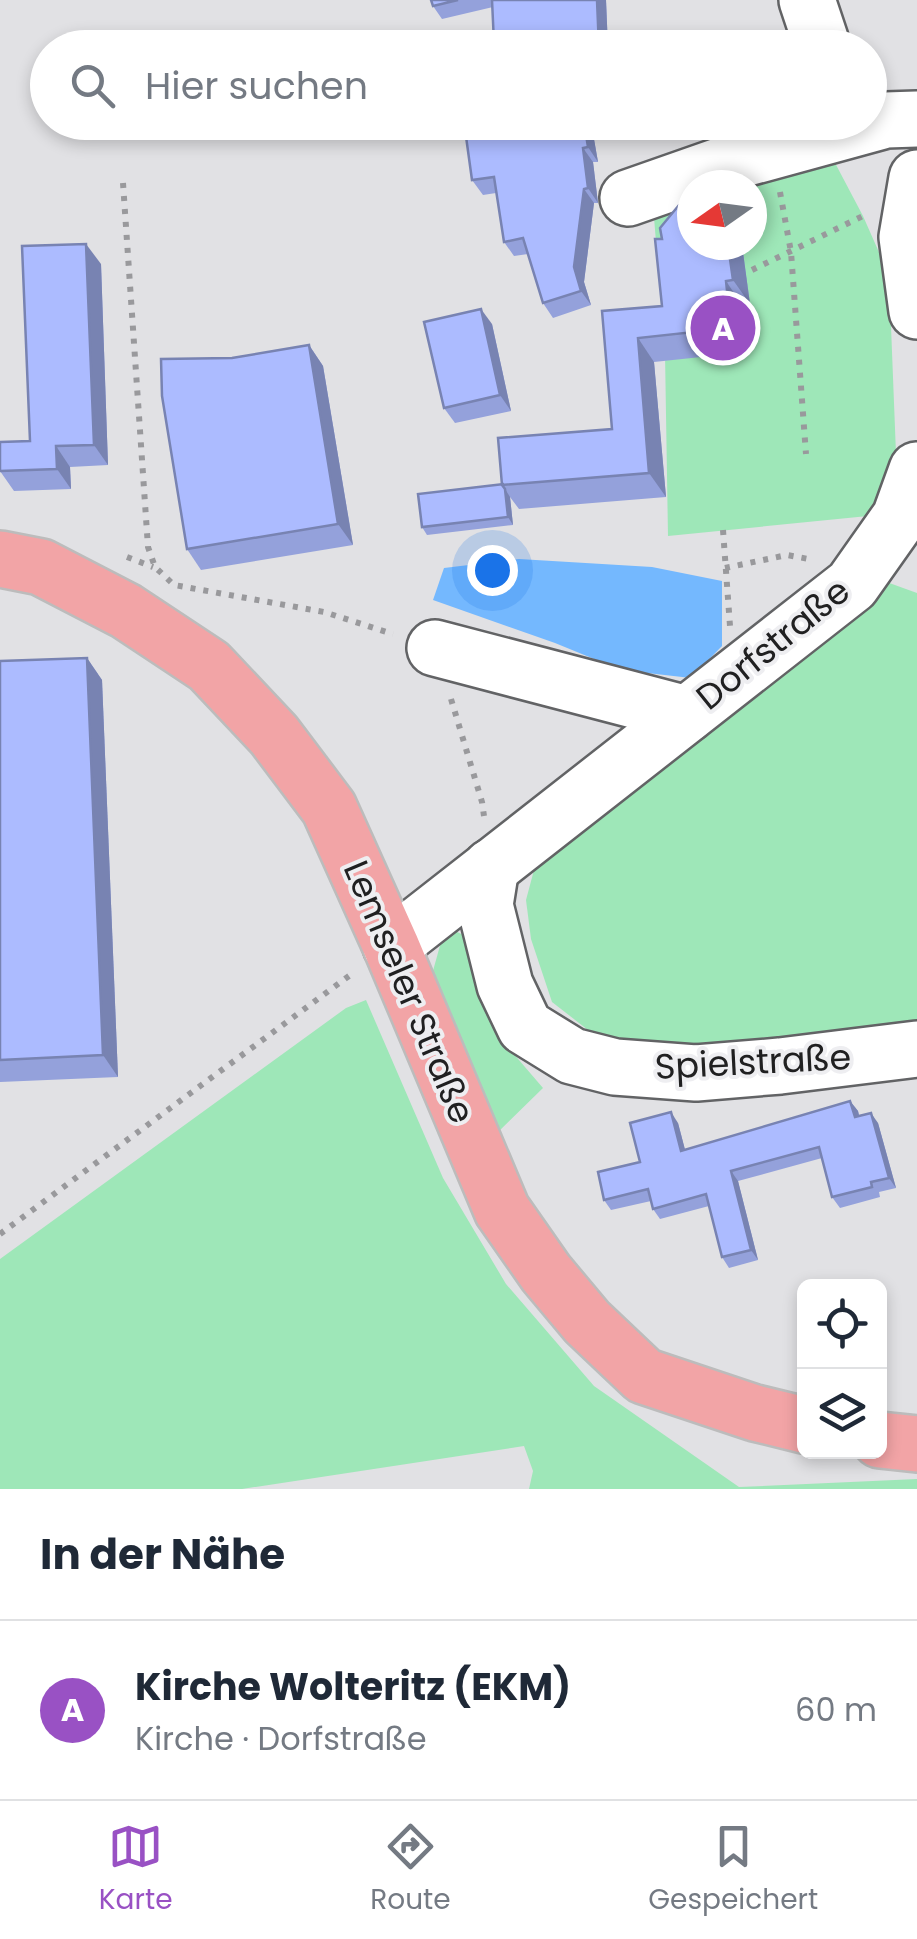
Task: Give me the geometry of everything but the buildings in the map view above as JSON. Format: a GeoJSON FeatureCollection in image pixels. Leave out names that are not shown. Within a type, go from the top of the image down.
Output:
{"type":"FeatureCollection","features":[{"type":"Feature","properties":{"kind":"main road","name":"Lemseler Straße"},"geometry":{"type":"LineString","coordinates":[[0,558],[42,567],[126,612],[210,666],[274,734],[329,808],[502,1210],[546,1273],[587,1322],[644,1376],[797,1424]]}},
{"type":"Feature","properties":{"kind":"main road"},"geometry":{"type":"LineString","coordinates":[[887,1441],[917,1444]]}},
{"type":"Feature","properties":{"kind":"street"},"geometry":{"type":"LineString","coordinates":[[806,0],[817,30]]}},
{"type":"Feature","properties":{"kind":"street"},"geometry":{"type":"LineString","coordinates":[[887,120],[917,119]]}},
{"type":"Feature","properties":{"kind":"street"},"geometry":{"type":"LineString","coordinates":[[628,198],[810,140]]}},
{"type":"Feature","properties":{"kind":"street"},"geometry":{"type":"LineString","coordinates":[[865,140],[905,206],[917,311]]}},
{"type":"Feature","properties":{"kind":"street","name":"Dorfstraße"},"geometry":{"type":"LineString","coordinates":[[390,946],[852,585],[900,517],[917,470]]}},
{"type":"Feature","properties":{"kind":"street","name":"Dorfstraße"},"geometry":{"type":"LineString","coordinates":[[435,648],[687,714]]}},
{"type":"Feature","properties":{"kind":"street","name":"Spielstraße"},"geometry":{"type":"LineString","coordinates":[[491,867],[485,905],[505,984],[525,1027],[572,1056],[615,1067],[696,1072],[917,1049]]}},
{"type":"Feature","properties":{"kind":"path"},"geometry":{"type":"LineString","coordinates":[[774,151],[791,252],[806,454]]}},
{"type":"Feature","properties":{"kind":"path"},"geometry":{"type":"LineString","coordinates":[[123,183],[148,547],[154,567],[174,585],[324,612],[435,648],[482,802],[491,867]]}},
{"type":"Feature","properties":{"kind":"path"},"geometry":{"type":"LineString","coordinates":[[752,270],[905,206]]}},
{"type":"Feature","properties":{"kind":"path"},"geometry":{"type":"LineString","coordinates":[[723,530],[733,678]]}},
{"type":"Feature","properties":{"kind":"path"},"geometry":{"type":"LineString","coordinates":[[726,568],[787,556],[864,567]]}},
{"type":"Feature","properties":{"kind":"path"},"geometry":{"type":"LineString","coordinates":[[0,1234],[390,946]]}},
{"type":"Feature","properties":{"kind":"green space"},"geometry":{"type":"Polygon","coordinates":[[[834,161],[863,216],[889,275],[896,454],[868,516],[668,536],[665,353],[653,205],[677,198],[677,260],[767,260],[767,181],[834,161]]]}},
{"type":"Feature","properties":{"kind":"green space"},"geometry":{"type":"Polygon","coordinates":[[[881,580],[917,593],[917,1025],[667,1046],[597,1037],[552,1002],[531,939],[526,900],[538,855],[881,580]]]}},
{"type":"Feature","properties":{"kind":"green space"},"geometry":{"type":"Polygon","coordinates":[[[453,930],[476,941],[507,1046],[543,1088],[492,1138],[431,978],[441,942],[453,930]]]}},
{"type":"Feature","properties":{"kind":"green space"},"geometry":{"type":"Polygon","coordinates":[[[366,1000],[443,1178],[506,1284],[594,1386],[739,1487],[917,1479],[917,1489],[529,1489],[533,1471],[524,1446],[242,1489],[0,1489],[0,1259],[346,1008],[366,1000]]]}},
{"type":"Feature","properties":{"kind":"water"},"geometry":{"type":"Polygon","coordinates":[[[519,559],[652,567],[722,581],[722,646],[691,678],[621,670],[433,600],[444,568],[519,559]]]}},
{"type":"Feature","properties":{"kind":"place","name":"Kirche Wolteritz (EKM)"},"geometry":{"type":"Point","coordinates":[723,328]}}]}
